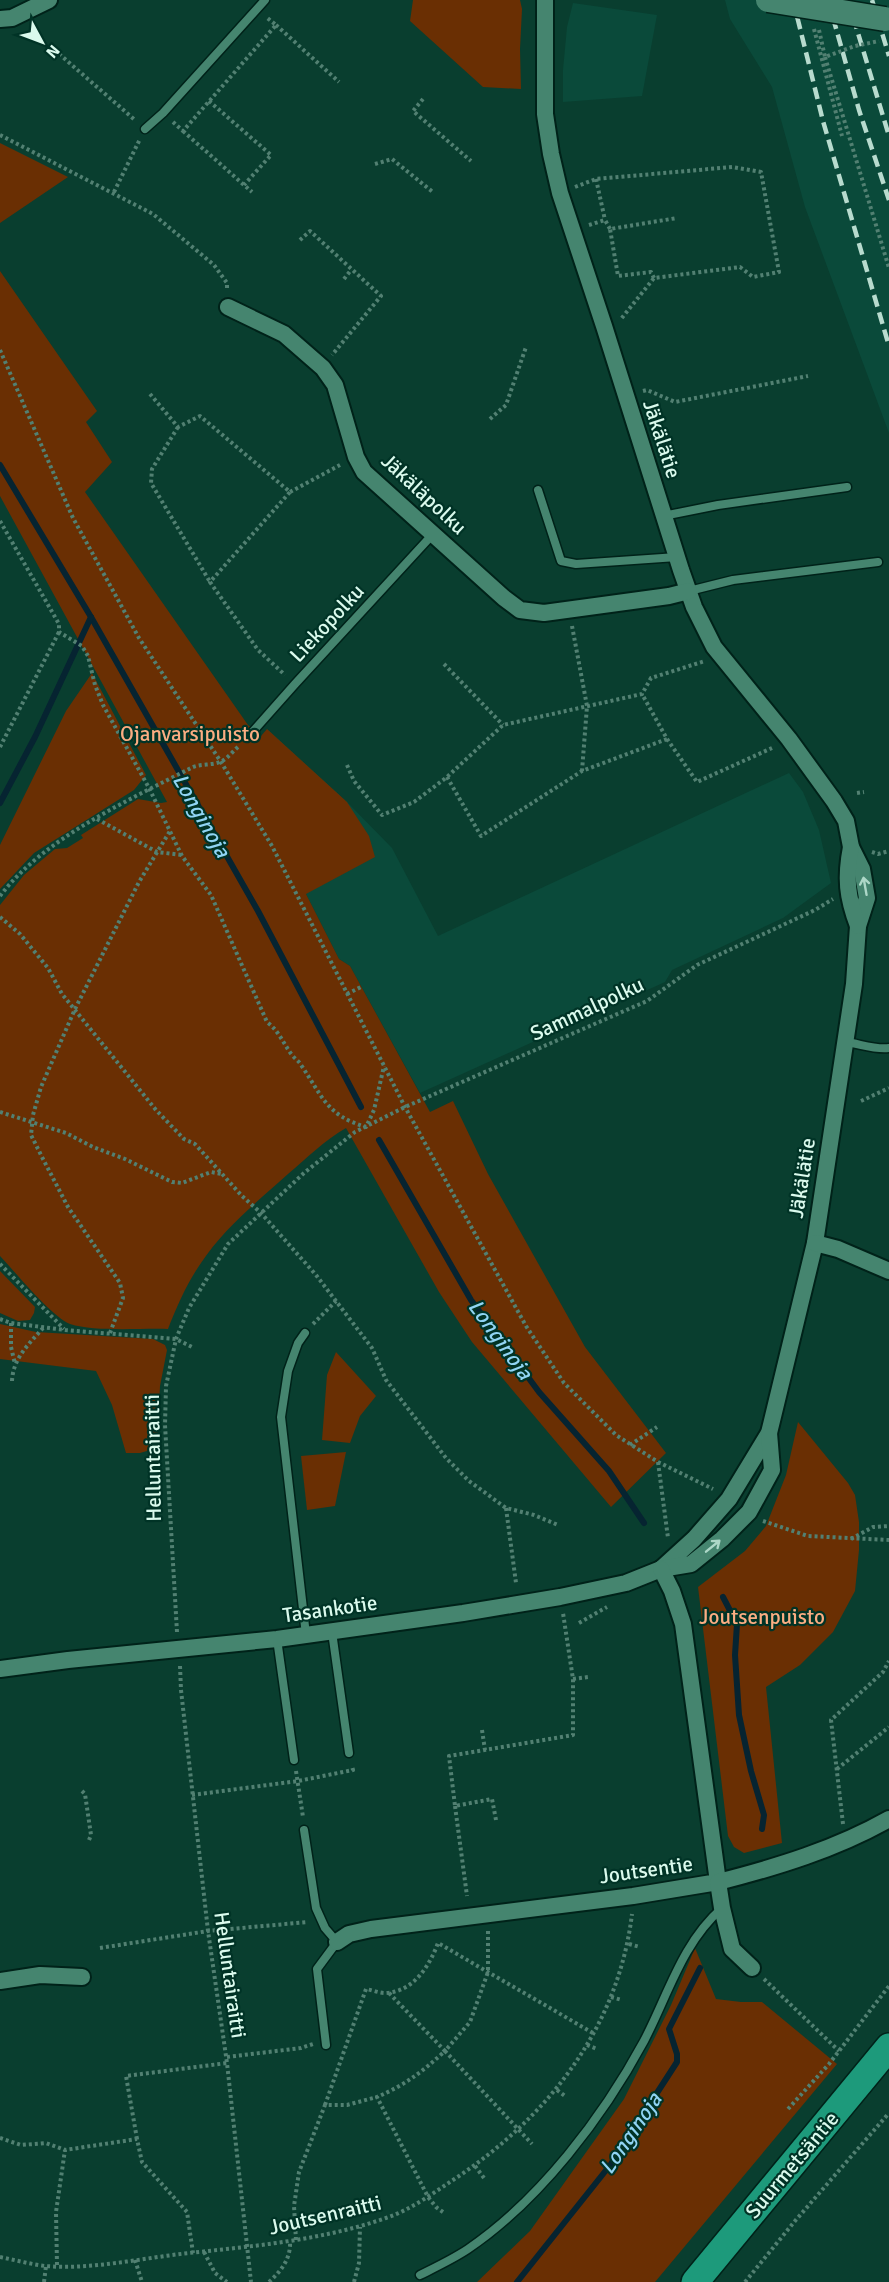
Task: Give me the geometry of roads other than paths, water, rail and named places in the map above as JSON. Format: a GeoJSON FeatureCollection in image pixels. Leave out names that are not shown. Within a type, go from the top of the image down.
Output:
{"type":"FeatureCollection","features":[{"type":"Feature","properties":{"kind":"main road","name":"Suurmetsäntie"},"geometry":{"type":"LineString","coordinates":[[695,2282],[889,2047]]}},
{"type":"Feature","properties":{"kind":"street"},"geometry":{"type":"LineString","coordinates":[[0,19],[12,18],[49,0]]}},
{"type":"Feature","properties":{"kind":"street","name":"Jäkälätie"},"geometry":{"type":"LineString","coordinates":[[545,0],[545,114],[560,193],[689,591],[714,647],[789,739],[846,821],[851,847],[862,869],[867,898],[858,926],[854,984],[815,1243],[769,1433],[729,1499],[694,1539],[661,1569]]}},
{"type":"Feature","properties":{"kind":"street"},"geometry":{"type":"LineString","coordinates":[[768,0],[882,30]]}},
{"type":"Feature","properties":{"kind":"street","name":"Jäkäläpolku"},"geometry":{"type":"LineString","coordinates":[[228,307],[284,334],[323,368],[335,385],[356,457],[364,472],[520,610],[544,613],[569,611],[689,591]]}},
{"type":"Feature","properties":{"kind":"street"},"geometry":{"type":"LineString","coordinates":[[815,1243],[838,1249],[889,1271]]}},
{"type":"Feature","properties":{"kind":"street","name":"Jäkälätie"},"geometry":{"type":"LineString","coordinates":[[661,1569],[691,1564],[722,1539],[749,1512],[772,1470],[769,1433]]}},
{"type":"Feature","properties":{"kind":"street","name":"Tasankotie"},"geometry":{"type":"LineString","coordinates":[[0,1669],[332,1632],[560,1597],[637,1580],[661,1569]]}},
{"type":"Feature","properties":{"kind":"street","name":"Joutsentie"},"geometry":{"type":"LineString","coordinates":[[337,1942],[349,1934],[371,1929],[621,1898],[718,1882],[682,1624],[672,1591],[661,1569]]}},
{"type":"Feature","properties":{"kind":"street"},"geometry":{"type":"LineString","coordinates":[[752,1968],[732,1948],[718,1882],[827,1850],[889,1820]]}},
{"type":"Feature","properties":{"kind":"street"},"geometry":{"type":"LineString","coordinates":[[0,1981],[40,1975],[82,1977]]}},
{"type":"Feature","properties":{"kind":"lane"},"geometry":{"type":"LineString","coordinates":[[145,129],[163,113],[265,0]]}},
{"type":"Feature","properties":{"kind":"lane"},"geometry":{"type":"LineString","coordinates":[[663,516],[718,505],[847,487]]}},
{"type":"Feature","properties":{"kind":"lane"},"geometry":{"type":"LineString","coordinates":[[538,490],[561,561],[576,564],[677,557]]}},
{"type":"Feature","properties":{"kind":"lane","name":"Liekopolku"},"geometry":{"type":"LineString","coordinates":[[248,737],[433,534]]}},
{"type":"Feature","properties":{"kind":"lane","name":"Jäkäläpolku"},"geometry":{"type":"LineString","coordinates":[[689,591],[733,580],[878,562]]}},
{"type":"Feature","properties":{"kind":"lane"},"geometry":{"type":"LineString","coordinates":[[846,1042],[881,1049],[889,1048]]}},
{"type":"Feature","properties":{"kind":"lane"},"geometry":{"type":"LineString","coordinates":[[305,1333],[298,1343],[288,1371],[281,1417],[306,1635]]}},
{"type":"Feature","properties":{"kind":"lane"},"geometry":{"type":"LineString","coordinates":[[332,1632],[349,1753]]}},
{"type":"Feature","properties":{"kind":"lane"},"geometry":{"type":"LineString","coordinates":[[277,1639],[294,1760]]}},
{"type":"Feature","properties":{"kind":"lane"},"geometry":{"type":"LineString","coordinates":[[304,1830],[316,1908],[325,1928],[337,1942],[317,1969],[325,2042]]}},
{"type":"Feature","properties":{"kind":"lane"},"geometry":{"type":"LineString","coordinates":[[420,2275],[466,2250],[488,2234],[512,2214],[556,2167],[594,2119],[629,2068],[657,2016],[692,1940],[708,1920],[722,1908]]}},
{"type":"Feature","properties":{"kind":"waterway","name":"Longinoja"},"geometry":{"type":"LineString","coordinates":[[0,465],[91,617],[258,911],[361,1107]]}},
{"type":"Feature","properties":{"kind":"waterway"},"geometry":{"type":"LineString","coordinates":[[0,803],[35,737],[91,617]]}},
{"type":"Feature","properties":{"kind":"waterway","name":"Longinoja"},"geometry":{"type":"LineString","coordinates":[[379,1140],[471,1300],[539,1392],[609,1471],[644,1523]]}},
{"type":"Feature","properties":{"kind":"waterway","name":"Longinoja"},"geometry":{"type":"LineString","coordinates":[[723,1597],[737,1624],[735,1655],[739,1715],[751,1771],[764,1815],[762,1829]]}},
{"type":"Feature","properties":{"kind":"waterway","name":"Longinoja"},"geometry":{"type":"LineString","coordinates":[[517,2282],[611,2164],[677,2062],[677,2054],[669,2029],[700,1968]]}},
{"type":"Feature","properties":{"kind":"railway"},"geometry":{"type":"LineString","coordinates":[[793,0],[823,121],[889,346]]}},
{"type":"Feature","properties":{"kind":"railway"},"geometry":{"type":"LineString","coordinates":[[828,0],[859,110],[889,200]]}},
{"type":"Feature","properties":{"kind":"railway"},"geometry":{"type":"LineString","coordinates":[[848,0],[889,136]]}},
{"type":"Feature","properties":{"kind":"railway"},"geometry":{"type":"LineString","coordinates":[[872,0],[889,56]]}},
{"type":"Feature","properties":{"kind":"park label","name":"Ojanvarsipuisto"},"geometry":{"type":"Point","coordinates":[190,734]}},
{"type":"Feature","properties":{"kind":"park label","name":"Joutsenpuisto"},"geometry":{"type":"Point","coordinates":[762,1617]}}]}
